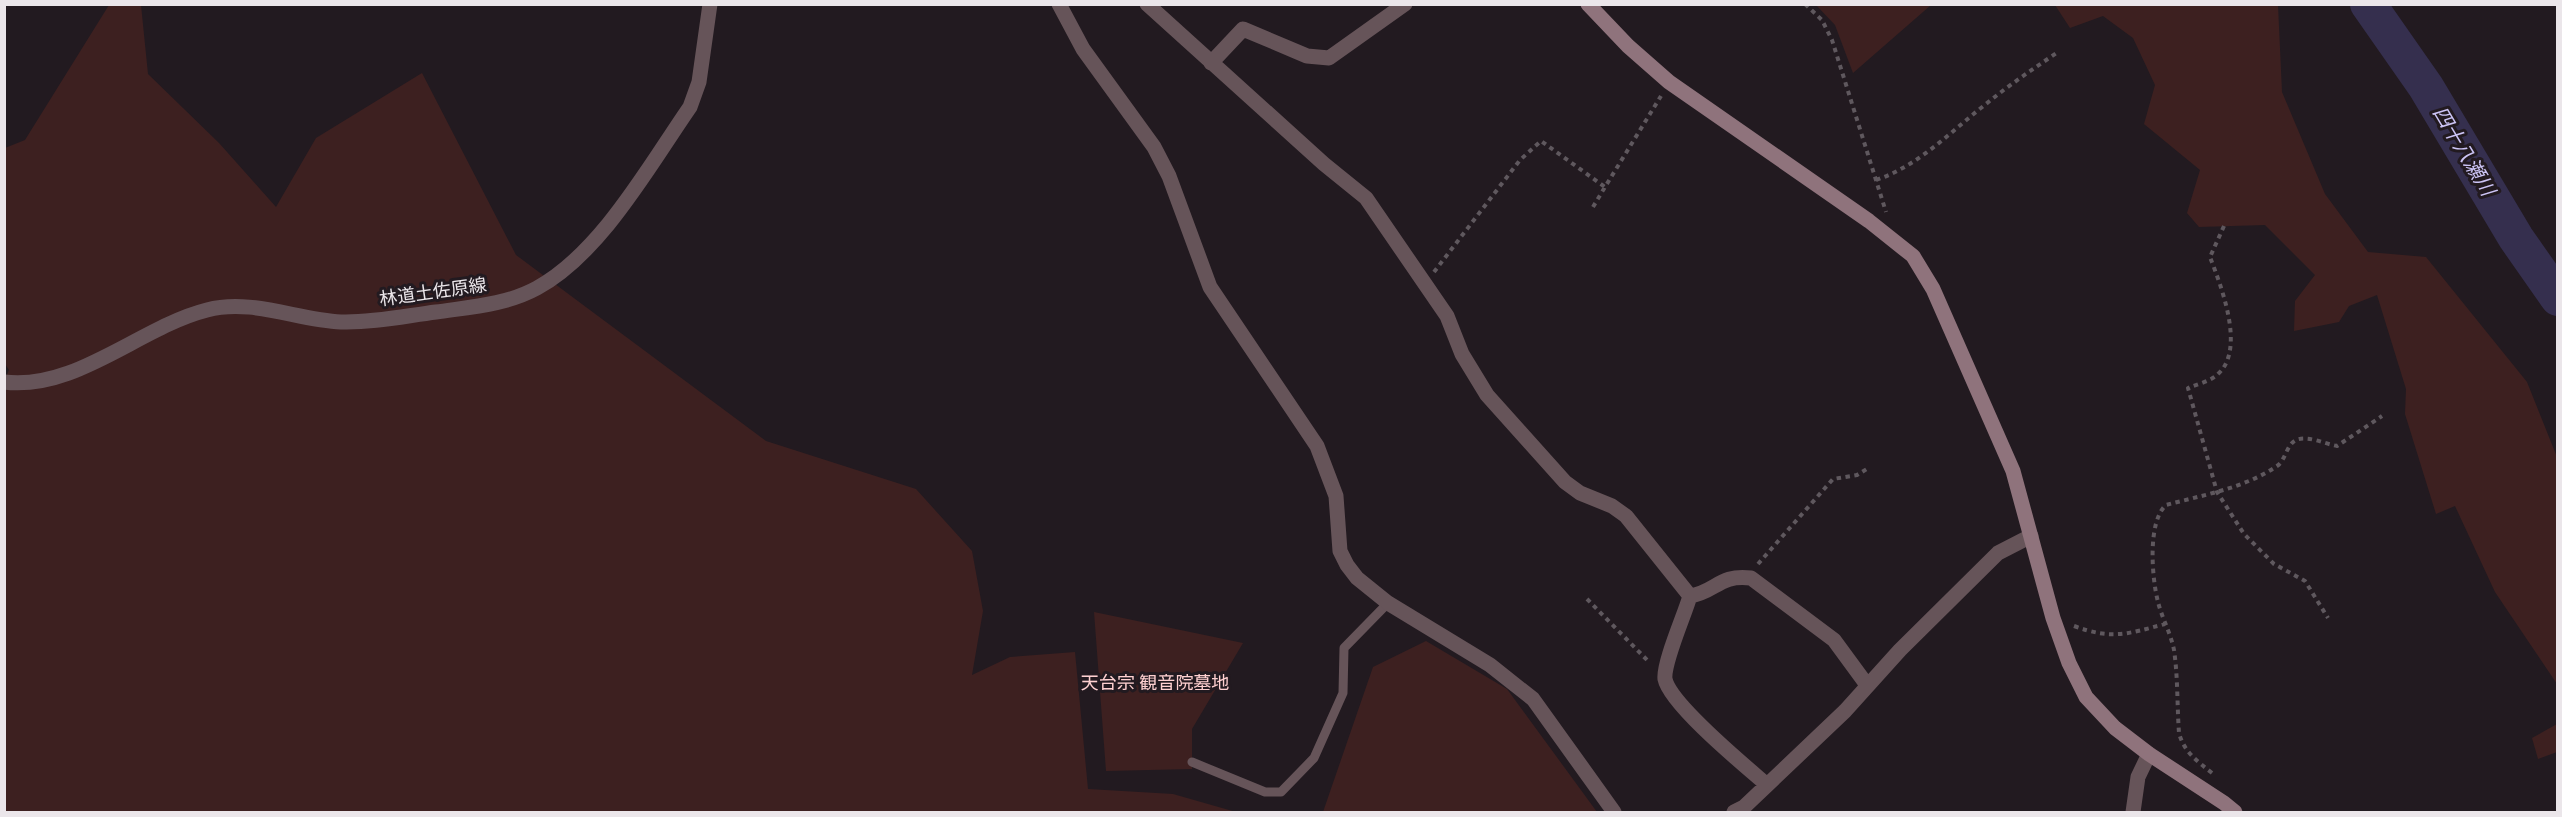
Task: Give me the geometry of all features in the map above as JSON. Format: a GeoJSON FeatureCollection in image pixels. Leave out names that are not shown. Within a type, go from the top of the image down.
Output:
{"type":"FeatureCollection","features":[{"type":"Feature","properties":{"kind":"street","name":"林道土佐原線"},"geometry":{"type":"LineString","coordinates":[[4,382],[25,384],[58,378],[187,317],[220,308],[236,306],[327,321],[352,322],[493,304],[537,288],[570,266],[592,244],[690,107],[699,82],[710,4]]}},
{"type":"Feature","properties":{"kind":"street"},"geometry":{"type":"LineString","coordinates":[[1059,4],[1083,49],[1154,147],[1169,176],[1210,287],[1317,446],[1336,496],[1340,551],[1347,565],[1357,578],[1388,603],[1490,665],[1533,699],[1614,813]]}},
{"type":"Feature","properties":{"kind":"street"},"geometry":{"type":"LineString","coordinates":[[1147,4],[1366,198],[1447,316],[1462,354],[1487,394],[1565,483],[1580,493],[1612,506],[1626,516],[1690,596]]}},
{"type":"Feature","properties":{"kind":"street"},"geometry":{"type":"LineString","coordinates":[[1211,63],[1243,29],[1307,56],[1329,58],[1405,4]]}},
{"type":"Feature","properties":{"kind":"street"},"geometry":{"type":"LineString","coordinates":[[1588,4],[1628,46],[1669,82],[1896,241],[1913,256],[1933,289],[2013,471],[2053,618],[2068,663],[2086,697],[2115,728],[2149,754],[2224,803],[2235,813]]}},
{"type":"Feature","properties":{"kind":"street"},"geometry":{"type":"LineString","coordinates":[[1734,813],[1744,807],[1845,711],[1867,685],[1998,553],[2031,536]]}},
{"type":"Feature","properties":{"kind":"street"},"geometry":{"type":"LineString","coordinates":[[1690,596],[1698,595],[1734,576],[1751,578],[1834,640],[1867,685]]}},
{"type":"Feature","properties":{"kind":"street"},"geometry":{"type":"LineString","coordinates":[[1690,596],[1665,677],[1670,691],[1684,709],[1766,784]]}},
{"type":"Feature","properties":{"kind":"street"},"geometry":{"type":"LineString","coordinates":[[2133,813],[2133,799],[2138,777],[2149,754]]}},
{"type":"Feature","properties":{"kind":"lane"},"geometry":{"type":"LineString","coordinates":[[1192,762],[1265,792],[1281,792],[1314,758],[1343,693],[1344,648],[1388,603]]}},
{"type":"Feature","properties":{"kind":"path"},"geometry":{"type":"LineString","coordinates":[[1805,4],[1822,20],[1832,40],[1896,241]]}},
{"type":"Feature","properties":{"kind":"path"},"geometry":{"type":"LineString","coordinates":[[1876,180],[1892,175],[1921,158],[1984,105],[2058,52]]}},
{"type":"Feature","properties":{"kind":"path"},"geometry":{"type":"LineString","coordinates":[[1593,207],[1669,82]]}},
{"type":"Feature","properties":{"kind":"path"},"geometry":{"type":"LineString","coordinates":[[1425,283],[1520,160],[1541,141],[1605,187]]}},
{"type":"Feature","properties":{"kind":"path"},"geometry":{"type":"LineString","coordinates":[[2224,226],[2210,257],[2230,327],[2229,356],[2217,376],[2188,388],[2217,492],[2244,534],[2274,564],[2305,580],[2328,618]]}},
{"type":"Feature","properties":{"kind":"path"},"geometry":{"type":"LineString","coordinates":[[2216,775],[2190,756],[2182,744],[2174,651],[2158,602],[2153,566],[2154,536],[2161,510],[2166,505],[2217,492],[2279,465],[2291,444],[2296,440],[2306,439],[2337,446],[2382,416]]}},
{"type":"Feature","properties":{"kind":"path"},"geometry":{"type":"LineString","coordinates":[[1751,578],[1754,569],[1820,490],[1833,479],[1857,475],[1870,467]]}},
{"type":"Feature","properties":{"kind":"path"},"geometry":{"type":"LineString","coordinates":[[1587,600],[1665,677]]}},
{"type":"Feature","properties":{"kind":"path"},"geometry":{"type":"LineString","coordinates":[[2053,618],[2098,635],[2125,635],[2165,624]]}},
{"type":"Feature","properties":{"kind":"green space"},"geometry":{"type":"Polygon","coordinates":[[[109,5],[141,5],[148,74],[219,143],[276,207],[316,138],[422,73],[516,255],[766,441],[916,489],[972,551],[983,611],[972,675],[1010,657],[1075,652],[1088,789],[1173,794],[1236,812],[5,812],[4,381],[9,370],[5,364],[5,148],[25,140],[109,5]]]}},
{"type":"Feature","properties":{"kind":"green space"},"geometry":{"type":"Polygon","coordinates":[[[1816,5],[1931,5],[1853,73],[1835,25],[1816,5]]]}},
{"type":"Feature","properties":{"kind":"green space"},"geometry":{"type":"Polygon","coordinates":[[[2055,5],[2278,5],[2282,92],[2325,194],[2368,252],[2426,257],[2527,382],[2557,457],[2557,684],[2495,592],[2455,506],[2436,514],[2405,414],[2406,389],[2377,295],[2349,306],[2339,322],[2294,331],[2295,301],[2315,275],[2265,225],[2199,227],[2187,213],[2200,170],[2144,124],[2155,85],[2133,38],[2103,16],[2070,28],[2055,5]]]}},
{"type":"Feature","properties":{"kind":"green space","name":"天台宗 観音院墓地"},"geometry":{"type":"Polygon","coordinates":[[[1094,612],[1243,643],[1192,729],[1192,769],[1106,771],[1094,612]]]}},
{"type":"Feature","properties":{"kind":"green space"},"geometry":{"type":"Polygon","coordinates":[[[1426,641],[1507,689],[1597,812],[1323,812],[1373,667],[1426,641]]]}},
{"type":"Feature","properties":{"kind":"green space"},"geometry":{"type":"Polygon","coordinates":[[[2557,724],[2557,752],[2538,759],[2532,738],[2557,724]]]}},
{"type":"Feature","properties":{"kind":"waterway","name":"四十八瀬川"},"geometry":{"type":"LineString","coordinates":[[2368,4],[2426,87],[2516,238],[2558,298]]}}]}
